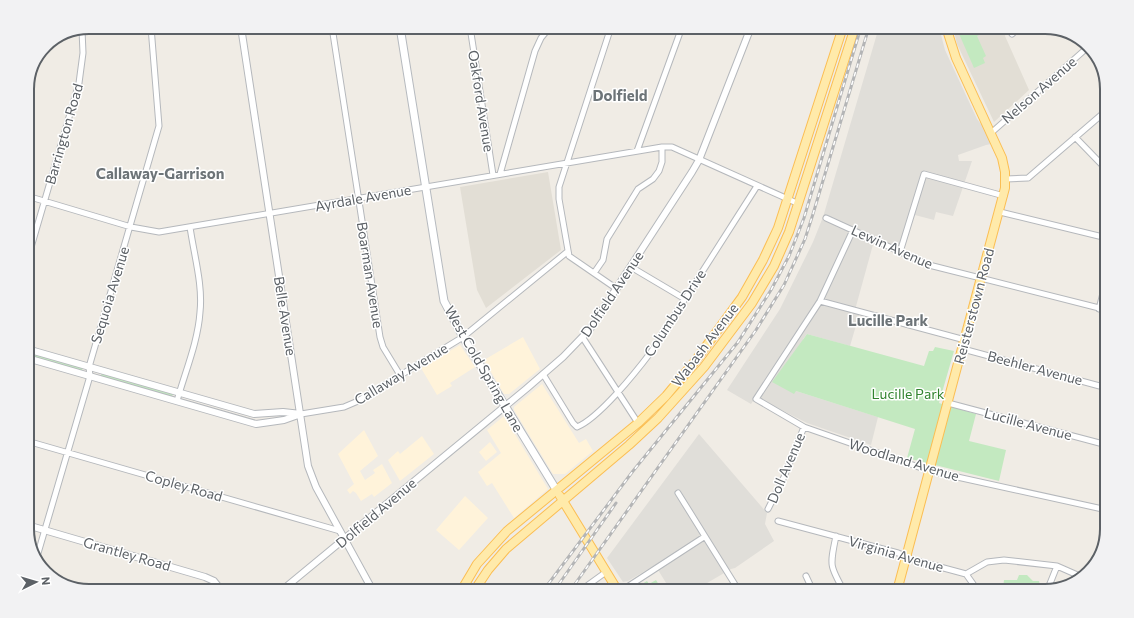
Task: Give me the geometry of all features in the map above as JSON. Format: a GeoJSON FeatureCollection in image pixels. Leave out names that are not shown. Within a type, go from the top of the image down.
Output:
{"type":"FeatureCollection","features":[{"type":"Feature","properties":{"kind":"main road","name":"West Cold Spring Lane"},"geometry":{"type":"LineString","coordinates":[[401,34],[442,291],[450,314],[462,337],[614,584]]}},
{"type":"Feature","properties":{"kind":"main road","name":"Wabash Avenue"},"geometry":{"type":"LineString","coordinates":[[465,584],[477,564],[503,536],[638,423],[679,380],[742,297],[763,260],[788,199],[841,34]]}},
{"type":"Feature","properties":{"kind":"main road","name":"Wabash Avenue"},"geometry":{"type":"LineString","coordinates":[[479,584],[488,570],[506,549],[646,430],[704,367],[738,322],[763,285],[781,250],[799,204],[853,34]]}},
{"type":"Feature","properties":{"kind":"main road","name":"Reisterstown Road"},"geometry":{"type":"LineString","coordinates":[[899,584],[1000,212],[1006,179],[1002,158],[956,58],[948,34]]}},
{"type":"Feature","properties":{"kind":"main road"},"geometry":{"type":"LineString","coordinates":[[836,49],[847,53]]}},
{"type":"Feature","properties":{"kind":"street","name":"Barrington Road"},"geometry":{"type":"LineString","coordinates":[[34,236],[81,72],[83,53],[82,34]]}},
{"type":"Feature","properties":{"kind":"street","name":"Sequoia Avenue"},"geometry":{"type":"LineString","coordinates":[[39,551],[90,376],[89,367],[131,227],[159,126],[152,34]]}},
{"type":"Feature","properties":{"kind":"street","name":"Belle Avenue"},"geometry":{"type":"LineString","coordinates":[[242,34],[310,473],[369,584]]}},
{"type":"Feature","properties":{"kind":"street","name":"Boarman Avenue"},"geometry":{"type":"LineString","coordinates":[[333,34],[381,342],[400,375]]}},
{"type":"Feature","properties":{"kind":"street","name":"Oakford Avenue"},"geometry":{"type":"LineString","coordinates":[[471,34],[493,176]]}},
{"type":"Feature","properties":{"kind":"street"},"geometry":{"type":"LineString","coordinates":[[500,174],[535,51],[544,34]]}},
{"type":"Feature","properties":{"kind":"street"},"geometry":{"type":"LineString","coordinates":[[609,34],[566,163],[559,193],[568,252],[572,260],[617,289]]}},
{"type":"Feature","properties":{"kind":"street"},"geometry":{"type":"LineString","coordinates":[[638,151],[680,34]]}},
{"type":"Feature","properties":{"kind":"street","name":"Dolfield Avenue"},"geometry":{"type":"LineString","coordinates":[[293,584],[344,539],[543,374],[583,338],[617,289],[699,160],[749,34]]}},
{"type":"Feature","properties":{"kind":"street","name":"Nelson Avenue"},"geometry":{"type":"LineString","coordinates":[[991,133],[1084,51]]}},
{"type":"Feature","properties":{"kind":"street"},"geometry":{"type":"LineString","coordinates":[[1006,179],[1028,178],[1100,116]]}},
{"type":"Feature","properties":{"kind":"street"},"geometry":{"type":"LineString","coordinates":[[1075,137],[1100,163]]}},
{"type":"Feature","properties":{"kind":"street","name":"Ayrdale Avenue"},"geometry":{"type":"LineString","coordinates":[[34,198],[131,227],[154,232],[269,214],[662,147],[672,148],[699,160]]}},
{"type":"Feature","properties":{"kind":"street"},"geometry":{"type":"LineString","coordinates":[[594,273],[603,260],[608,239],[638,189],[641,185],[653,179],[659,171],[662,162],[662,147]]}},
{"type":"Feature","properties":{"kind":"street"},"geometry":{"type":"LineString","coordinates":[[699,160],[799,204]]}},
{"type":"Feature","properties":{"kind":"street"},"geometry":{"type":"LineString","coordinates":[[900,252],[924,174],[1004,196]]}},
{"type":"Feature","properties":{"kind":"street","name":"Columbus Drive"},"geometry":{"type":"LineString","coordinates":[[543,374],[573,423],[577,427],[583,423],[635,374],[651,352],[757,186]]}},
{"type":"Feature","properties":{"kind":"street"},"geometry":{"type":"LineString","coordinates":[[1000,212],[1100,236]]}},
{"type":"Feature","properties":{"kind":"street","name":"Lewin Avenue"},"geometry":{"type":"LineString","coordinates":[[826,218],[929,265],[1099,309]]}},
{"type":"Feature","properties":{"kind":"street"},"geometry":{"type":"LineString","coordinates":[[177,401],[197,332],[200,311],[200,292],[190,227]]}},
{"type":"Feature","properties":{"kind":"street"},"geometry":{"type":"LineString","coordinates":[[853,230],[820,301],[965,340]]}},
{"type":"Feature","properties":{"kind":"street","name":"Callaway Avenue"},"geometry":{"type":"LineString","coordinates":[[34,360],[256,424],[284,420],[301,414],[344,407],[352,404],[462,337],[568,252]]}},
{"type":"Feature","properties":{"kind":"street"},"geometry":{"type":"LineString","coordinates":[[631,267],[685,299]]}},
{"type":"Feature","properties":{"kind":"street","name":"Woodland Avenue"},"geometry":{"type":"LineString","coordinates":[[820,301],[756,398],[804,427],[930,471],[1100,508]]}},
{"type":"Feature","properties":{"kind":"street"},"geometry":{"type":"LineString","coordinates":[[1099,309],[1100,305]]}},
{"type":"Feature","properties":{"kind":"street"},"geometry":{"type":"LineString","coordinates":[[583,338],[638,423]]}},
{"type":"Feature","properties":{"kind":"street","name":"Beehler Avenue"},"geometry":{"type":"LineString","coordinates":[[963,349],[1100,386]]}},
{"type":"Feature","properties":{"kind":"street","name":"Callaway Avenue"},"geometry":{"type":"LineString","coordinates":[[34,351],[254,414],[283,412],[301,414]]}},
{"type":"Feature","properties":{"kind":"street","name":"Lucille Avenue"},"geometry":{"type":"LineString","coordinates":[[948,403],[1100,443]]}},
{"type":"Feature","properties":{"kind":"street"},"geometry":{"type":"LineString","coordinates":[[254,414],[256,424]]}},
{"type":"Feature","properties":{"kind":"street","name":"Doll Avenue"},"geometry":{"type":"LineString","coordinates":[[768,510],[784,477],[804,427]]}},
{"type":"Feature","properties":{"kind":"street","name":"Copley Road"},"geometry":{"type":"LineString","coordinates":[[34,443],[340,531]]}},
{"type":"Feature","properties":{"kind":"street"},"geometry":{"type":"LineString","coordinates":[[678,493],[734,584]]}},
{"type":"Feature","properties":{"kind":"street","name":"Virginia Avenue"},"geometry":{"type":"LineString","coordinates":[[778,521],[907,556],[914,560],[966,574]]}},
{"type":"Feature","properties":{"kind":"street","name":"Grantley Road"},"geometry":{"type":"LineString","coordinates":[[34,527],[205,577],[214,581],[216,584]]}},
{"type":"Feature","properties":{"kind":"street"},"geometry":{"type":"LineString","coordinates":[[836,536],[831,563],[832,570],[840,584]]}},
{"type":"Feature","properties":{"kind":"street"},"geometry":{"type":"LineString","coordinates":[[632,584],[704,537]]}},
{"type":"Feature","properties":{"kind":"street"},"geometry":{"type":"LineString","coordinates":[[973,584],[966,574],[987,562],[997,560],[1057,566],[1077,574]]}},
{"type":"Feature","properties":{"kind":"street"},"geometry":{"type":"LineString","coordinates":[[1050,584],[1057,566]]}},
{"type":"Feature","properties":{"kind":"street"},"geometry":{"type":"LineString","coordinates":[[589,584],[606,572]]}},
{"type":"Feature","properties":{"kind":"street"},"geometry":{"type":"LineString","coordinates":[[806,576],[810,584]]}},
{"type":"Feature","properties":{"kind":"shaded area"},"geometry":{"type":"Polygon","coordinates":[[[877,34],[941,34],[945,50],[977,119],[996,143],[958,155],[959,161],[972,161],[953,216],[936,212],[934,220],[911,214],[900,252],[874,241],[855,310],[860,312],[850,346],[807,334],[803,339],[796,391],[878,417],[871,445],[807,423],[756,397],[751,404],[727,390],[780,309],[813,242],[823,217],[877,34]]]}},
{"type":"Feature","properties":{"kind":"shaded area"},"geometry":{"type":"Polygon","coordinates":[[[955,34],[1006,34],[1005,36],[1029,90],[994,122],[957,44],[955,34]]]}},
{"type":"Feature","properties":{"kind":"shaded area"},"geometry":{"type":"Polygon","coordinates":[[[548,172],[561,250],[486,308],[477,290],[460,187],[548,172]]]}},
{"type":"Feature","properties":{"kind":"shaded area"},"geometry":{"type":"Polygon","coordinates":[[[523,337],[540,369],[509,394],[504,394],[484,360],[523,337]]]}},
{"type":"Feature","properties":{"kind":"shaded area"},"geometry":{"type":"Polygon","coordinates":[[[460,345],[475,367],[450,383],[452,386],[437,395],[421,368],[460,345]]]}},
{"type":"Feature","properties":{"kind":"shaded area"},"geometry":{"type":"Polygon","coordinates":[[[542,384],[579,443],[586,439],[593,451],[565,474],[553,474],[514,410],[514,407],[542,384]]]}},
{"type":"Feature","properties":{"kind":"shaded area"},"geometry":{"type":"Polygon","coordinates":[[[504,416],[548,489],[514,518],[492,483],[487,486],[478,472],[501,453],[487,430],[504,416]]]}},
{"type":"Feature","properties":{"kind":"shaded area"},"geometry":{"type":"Polygon","coordinates":[[[364,430],[378,456],[360,471],[365,480],[375,473],[373,470],[382,464],[392,483],[374,497],[372,494],[361,501],[356,493],[353,491],[350,494],[347,490],[354,484],[338,454],[364,430]]]}},
{"type":"Feature","properties":{"kind":"shaded area"},"geometry":{"type":"Polygon","coordinates":[[[699,434],[767,513],[765,524],[774,541],[735,568],[705,584],[667,584],[655,565],[628,581],[623,582],[607,558],[699,434]]]}},
{"type":"Feature","properties":{"kind":"shaded area"},"geometry":{"type":"Polygon","coordinates":[[[422,436],[434,454],[400,481],[388,460],[398,451],[400,454],[422,436]]]}},
{"type":"Feature","properties":{"kind":"shaded area"},"geometry":{"type":"Polygon","coordinates":[[[490,442],[497,452],[486,461],[479,452],[490,442]]]}},
{"type":"Feature","properties":{"kind":"shaded area"},"geometry":{"type":"Polygon","coordinates":[[[465,496],[488,518],[459,550],[436,530],[465,496]]]}},
{"type":"Feature","properties":{"kind":"green space"},"geometry":{"type":"Polygon","coordinates":[[[959,34],[979,34],[977,36],[986,56],[983,58],[985,63],[974,68],[959,34]]]}},
{"type":"Feature","properties":{"kind":"green space","name":"Lucille Park"},"geometry":{"type":"Polygon","coordinates":[[[807,334],[924,366],[929,351],[933,351],[935,347],[954,351],[939,403],[976,414],[969,441],[1006,450],[999,481],[907,458],[915,429],[796,391],[794,394],[772,382],[807,334]]]}},
{"type":"Feature","properties":{"kind":"green space"},"geometry":{"type":"Polygon","coordinates":[[[34,353],[83,367],[82,371],[34,357],[34,353]]]}},
{"type":"Feature","properties":{"kind":"green space"},"geometry":{"type":"Polygon","coordinates":[[[102,373],[173,393],[172,397],[100,377],[102,373]]]}},
{"type":"Feature","properties":{"kind":"green space"},"geometry":{"type":"Polygon","coordinates":[[[1019,575],[1027,575],[1033,581],[1039,581],[1040,584],[1004,584],[1004,580],[1017,580],[1019,575]]]}},
{"type":"Feature","properties":{"kind":"green space"},"geometry":{"type":"Polygon","coordinates":[[[656,580],[658,584],[649,584],[656,580]]]}},
{"type":"Feature","properties":{"kind":"green space"},"geometry":{"type":"Polygon","coordinates":[[[647,581],[649,584],[642,584],[647,581]]]}},
{"type":"Feature","properties":{"kind":"railway"},"geometry":{"type":"LineString","coordinates":[[548,584],[633,471],[738,342],[771,290],[789,256],[804,218],[859,34]]}},
{"type":"Feature","properties":{"kind":"railway"},"geometry":{"type":"LineString","coordinates":[[575,584],[756,330],[784,285],[805,239],[867,34]]}},
{"type":"Feature","properties":{"kind":"railway"},"geometry":{"type":"LineString","coordinates":[[559,584],[616,503]]}},
{"type":"Feature","properties":{"kind":"district","name":"Dolfield"},"geometry":{"type":"Point","coordinates":[620,96]}},
{"type":"Feature","properties":{"kind":"district","name":"Callaway-Garrison"},"geometry":{"type":"Point","coordinates":[160,174]}},
{"type":"Feature","properties":{"kind":"district","name":"Lucille Park"},"geometry":{"type":"Point","coordinates":[888,321]}}]}
